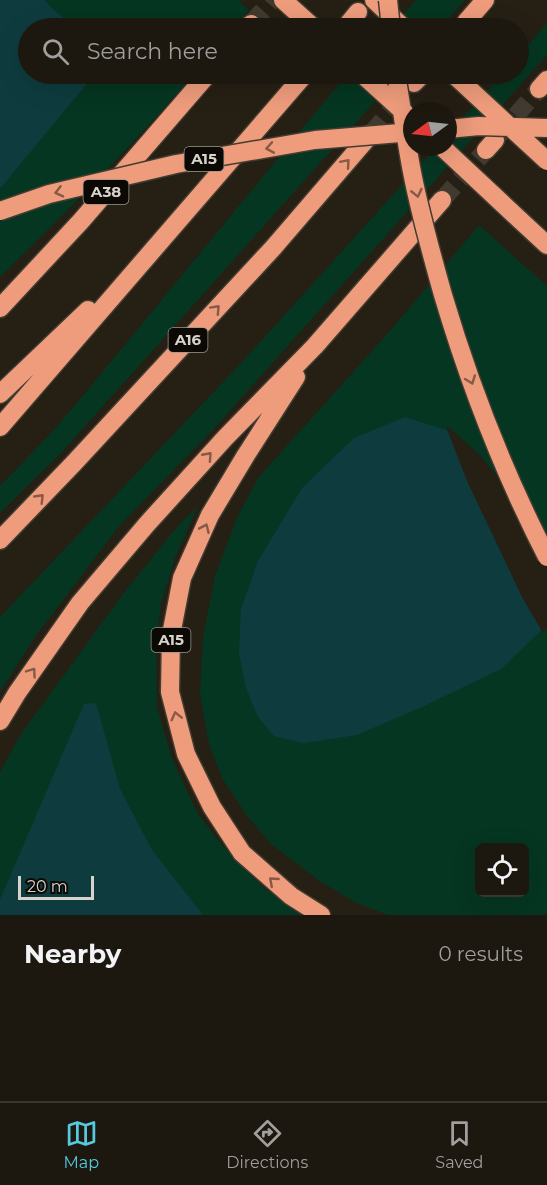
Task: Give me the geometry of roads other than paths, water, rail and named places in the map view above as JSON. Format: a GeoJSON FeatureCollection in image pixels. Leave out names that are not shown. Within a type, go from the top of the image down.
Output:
{"type":"FeatureCollection","features":[{"type":"Feature","properties":{"kind":"highway"},"geometry":{"type":"LineString","coordinates":[[283,0],[303,18]]}},
{"type":"Feature","properties":{"kind":"highway"},"geometry":{"type":"LineString","coordinates":[[469,18],[485,0]]}},
{"type":"Feature","properties":{"kind":"highway"},"geometry":{"type":"LineString","coordinates":[[379,1],[387,18]]}},
{"type":"Feature","properties":{"kind":"highway"},"geometry":{"type":"LineString","coordinates":[[379,1],[395,18]]}},
{"type":"Feature","properties":{"kind":"highway","name":"A38"},"geometry":{"type":"LineString","coordinates":[[0,308],[81,221],[199,84]]}},
{"type":"Feature","properties":{"kind":"highway"},"geometry":{"type":"LineString","coordinates":[[0,427],[297,84]]}},
{"type":"Feature","properties":{"kind":"highway"},"geometry":{"type":"LineString","coordinates":[[373,84],[403,112]]}},
{"type":"Feature","properties":{"kind":"highway"},"geometry":{"type":"LineString","coordinates":[[398,84],[413,177],[431,252],[459,347],[490,433],[524,513],[547,557]]}},
{"type":"Feature","properties":{"kind":"highway"},"geometry":{"type":"LineString","coordinates":[[464,84],[547,161]]}},
{"type":"Feature","properties":{"kind":"highway"},"geometry":{"type":"LineString","coordinates":[[457,128],[479,126],[547,128]]}},
{"type":"Feature","properties":{"kind":"highway","name":"A15"},"geometry":{"type":"LineString","coordinates":[[0,211],[49,194],[176,164],[315,140],[403,133]]}},
{"type":"Feature","properties":{"kind":"highway","name":"A16"},"geometry":{"type":"LineString","coordinates":[[0,540],[74,464],[273,248],[371,134]]}},
{"type":"Feature","properties":{"kind":"highway"},"geometry":{"type":"LineString","coordinates":[[452,156],[547,245]]}},
{"type":"Feature","properties":{"kind":"highway"},"geometry":{"type":"LineString","coordinates":[[0,721],[80,603],[147,524],[225,438],[315,346],[442,200]]}},
{"type":"Feature","properties":{"kind":"highway"},"geometry":{"type":"LineString","coordinates":[[0,394],[167,235]]}},
{"type":"Feature","properties":{"kind":"highway","name":"A15"},"geometry":{"type":"LineString","coordinates":[[315,346],[210,515],[182,578],[171,635],[170,692],[186,754],[212,807],[242,854],[291,896],[321,915]]}},
{"type":"Feature","properties":{"kind":"water"},"geometry":{"type":"Polygon","coordinates":[[[0,0],[44,0],[63,18],[18,18],[18,84],[87,84],[0,189],[0,0]]]}},
{"type":"Feature","properties":{"kind":"water"},"geometry":{"type":"Polygon","coordinates":[[[405,417],[449,431],[547,625],[501,669],[357,735],[303,743],[274,736],[258,717],[246,688],[239,653],[241,609],[258,561],[302,488],[354,438],[405,417]]]}},
{"type":"Feature","properties":{"kind":"water"},"geometry":{"type":"Polygon","coordinates":[[[96,703],[120,789],[152,850],[203,915],[0,915],[0,900],[84,704],[96,703]]]}},
{"type":"Feature","properties":{"kind":"tunnel"},"geometry":{"type":"LineString","coordinates":[[256,18],[272,0]]}},
{"type":"Feature","properties":{"kind":"tunnel"},"geometry":{"type":"LineString","coordinates":[[498,136],[539,89]]}},
{"type":"Feature","properties":{"kind":"tunnel"},"geometry":{"type":"LineString","coordinates":[[371,134],[405,94]]}},
{"type":"Feature","properties":{"kind":"tunnel"},"geometry":{"type":"LineString","coordinates":[[442,200],[486,150]]}}]}
